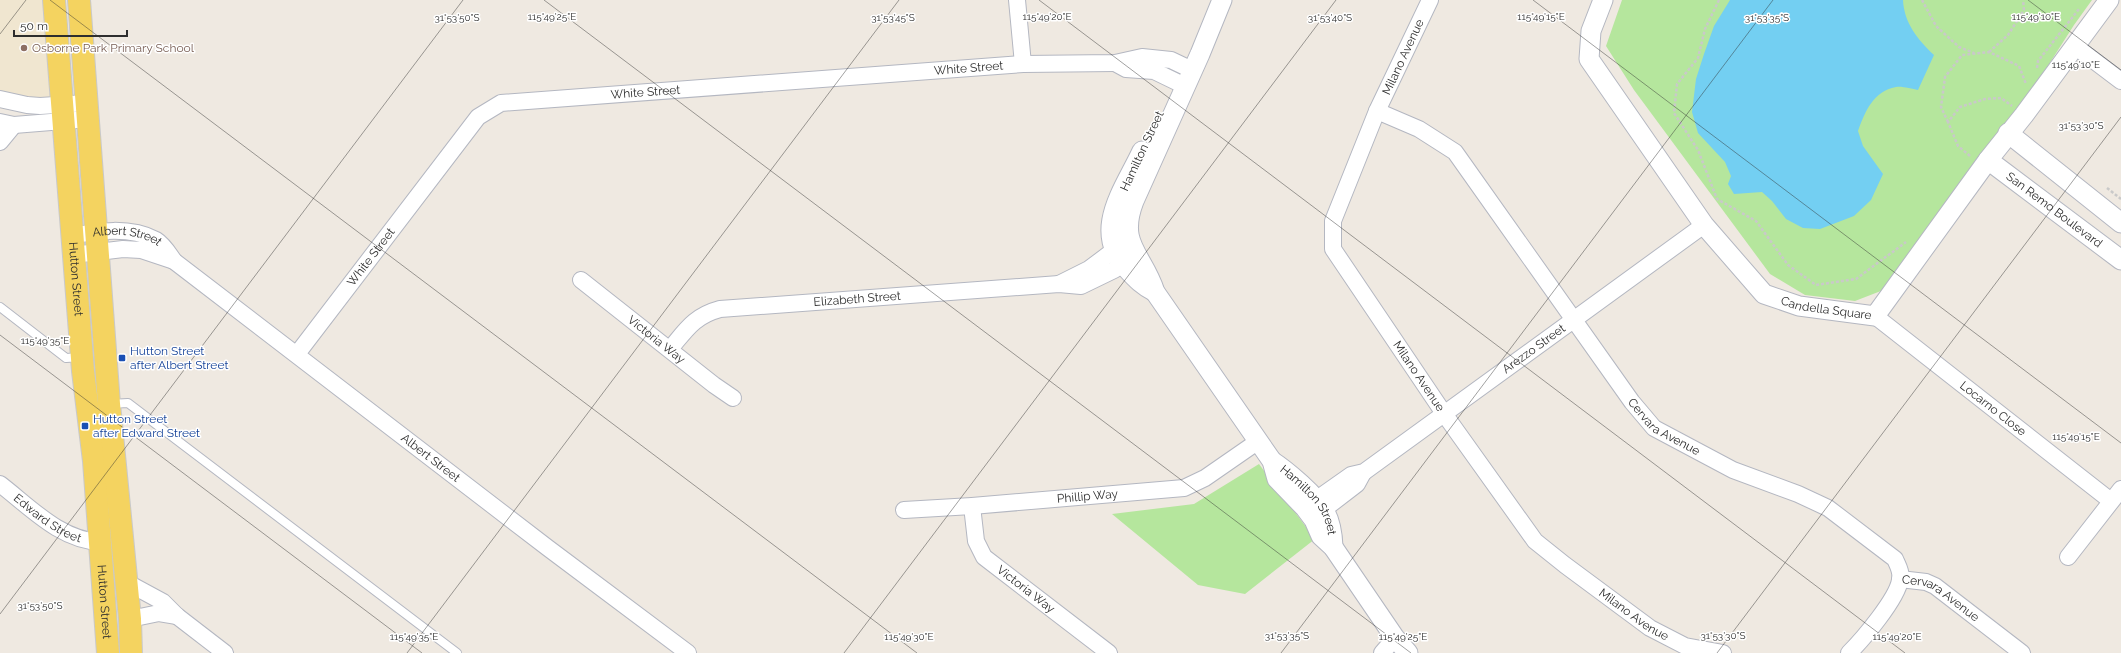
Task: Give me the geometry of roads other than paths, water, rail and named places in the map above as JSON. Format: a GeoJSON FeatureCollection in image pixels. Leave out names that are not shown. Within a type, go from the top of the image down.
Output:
{"type":"FeatureCollection","features":[{"type":"Feature","properties":{"kind":"main road","name":"Hutton Street"},"geometry":{"type":"LineString","coordinates":[[54,0],[72,245],[82,357],[94,461],[108,653]]}},
{"type":"Feature","properties":{"kind":"main road","name":"Hutton Street"},"geometry":{"type":"LineString","coordinates":[[79,0],[109,404],[130,619],[131,653]]}},
{"type":"Feature","properties":{"kind":"street"},"geometry":{"type":"LineString","coordinates":[[1017,0],[1023,64]]}},
{"type":"Feature","properties":{"kind":"street","name":"Hamilton Street"},"geometry":{"type":"LineString","coordinates":[[1183,75],[1212,0]]}},
{"type":"Feature","properties":{"kind":"street","name":"Hamilton Street"},"geometry":{"type":"LineString","coordinates":[[1222,0],[1151,133],[1115,206],[1110,232],[1127,256],[1140,284],[1155,292],[1272,461],[1277,479],[1314,508],[1321,536],[1333,547],[1395,638],[1408,653]]}},
{"type":"Feature","properties":{"kind":"street","name":"Milano Avenue"},"geometry":{"type":"LineString","coordinates":[[1430,0],[1377,111],[1333,221],[1333,249],[1445,415],[1521,522],[1544,550],[1650,628],[1685,646],[1723,653]]}},
{"type":"Feature","properties":{"kind":"street","name":"Candella Square"},"geometry":{"type":"LineString","coordinates":[[1603,0],[1591,31],[1589,59],[1704,225],[1764,294],[1799,306],[1875,316],[1981,160],[2024,115],[2076,47],[2109,0]]}},
{"type":"Feature","properties":{"kind":"street"},"geometry":{"type":"LineString","coordinates":[[2076,47],[2121,81]]}},
{"type":"Feature","properties":{"kind":"street","name":"White Street"},"geometry":{"type":"LineString","coordinates":[[296,354],[478,116],[501,103],[1023,64],[1115,63],[1126,69],[1183,75]]}},
{"type":"Feature","properties":{"kind":"street"},"geometry":{"type":"LineString","coordinates":[[0,99],[62,113]]}},
{"type":"Feature","properties":{"kind":"street"},"geometry":{"type":"LineString","coordinates":[[0,142],[7,123],[62,113],[87,111]]}},
{"type":"Feature","properties":{"kind":"street","name":"Cervara Avenue"},"geometry":{"type":"LineString","coordinates":[[1377,111],[1419,129],[1455,152],[1637,408],[1654,428],[1733,470],[1798,494],[1828,508],[1895,560],[1900,570],[1900,579],[1926,582],[1935,586],[2022,653]]}},
{"type":"Feature","properties":{"kind":"street"},"geometry":{"type":"LineString","coordinates":[[2008,133],[2121,223]]}},
{"type":"Feature","properties":{"kind":"street","name":"San Remo Boulevard"},"geometry":{"type":"LineString","coordinates":[[1981,160],[2083,230],[2121,260]]}},
{"type":"Feature","properties":{"kind":"street"},"geometry":{"type":"LineString","coordinates":[[2083,230],[2100,206]]}},
{"type":"Feature","properties":{"kind":"street","name":"Arezzo Street"},"geometry":{"type":"LineString","coordinates":[[1314,508],[1351,475],[1364,472],[1445,415],[1704,225]]}},
{"type":"Feature","properties":{"kind":"street","name":"Albert Street"},"geometry":{"type":"LineString","coordinates":[[72,245],[97,242],[117,231],[151,239],[163,246],[174,261],[548,548],[688,653]]}},
{"type":"Feature","properties":{"kind":"street","name":"Elizabeth Street"},"geometry":{"type":"LineString","coordinates":[[670,350],[694,321],[706,313],[720,309],[1059,284],[1081,286],[1127,256]]}},
{"type":"Feature","properties":{"kind":"street","name":"Victoria Way"},"geometry":{"type":"LineString","coordinates":[[581,280],[732,398]]}},
{"type":"Feature","properties":{"kind":"street","name":"Locarno Close"},"geometry":{"type":"LineString","coordinates":[[1875,316],[2116,495],[2068,556]]}},
{"type":"Feature","properties":{"kind":"street","name":"Phillip Way"},"geometry":{"type":"LineString","coordinates":[[904,510],[972,506],[1184,488],[1205,478],[1258,442]]}},
{"type":"Feature","properties":{"kind":"street","name":"Edward Street"},"geometry":{"type":"LineString","coordinates":[[0,484],[61,530],[75,538],[100,542]]}},
{"type":"Feature","properties":{"kind":"street","name":"Victoria Way"},"geometry":{"type":"LineString","coordinates":[[972,506],[976,541],[984,557],[1109,653]]}},
{"type":"Feature","properties":{"kind":"street"},"geometry":{"type":"LineString","coordinates":[[1848,653],[1888,604],[1897,589],[1900,579]]}},
{"type":"Feature","properties":{"kind":"street"},"geometry":{"type":"LineString","coordinates":[[126,582],[163,602],[177,616],[225,653]]}},
{"type":"Feature","properties":{"kind":"street"},"geometry":{"type":"LineString","coordinates":[[130,619],[159,614],[177,616]]}},
{"type":"Feature","properties":{"kind":"street"},"geometry":{"type":"LineString","coordinates":[[1382,653],[1395,638]]}},
{"type":"Feature","properties":{"kind":"lane"},"geometry":{"type":"LineString","coordinates":[[0,307],[66,358],[82,357]]}},
{"type":"Feature","properties":{"kind":"lane"},"geometry":{"type":"LineString","coordinates":[[109,404],[128,403],[457,653]]}},
{"type":"Feature","properties":{"kind":"water"},"geometry":{"type":"Polygon","coordinates":[[[1730,0],[1903,0],[1909,24],[1917,37],[1934,55],[1918,90],[1904,87],[1888,89],[1881,93],[1871,103],[1867,110],[1858,131],[1863,146],[1883,174],[1871,200],[1854,216],[1820,229],[1803,228],[1786,219],[1772,201],[1762,192],[1734,194],[1728,184],[1731,176],[1725,162],[1698,133],[1692,112],[1696,79],[1714,26],[1730,0]]]}},
{"type":"Feature","properties":{"kind":"place","name":"Osborne Park Primary School"},"geometry":{"type":"Point","coordinates":[24,48]}},
{"type":"Feature","properties":{"kind":"place","name":"Hutton Street after Albert Street"},"geometry":{"type":"Point","coordinates":[122,358]}},
{"type":"Feature","properties":{"kind":"place","name":"Hutton Street after Edward Street"},"geometry":{"type":"Point","coordinates":[85,426]}}]}
